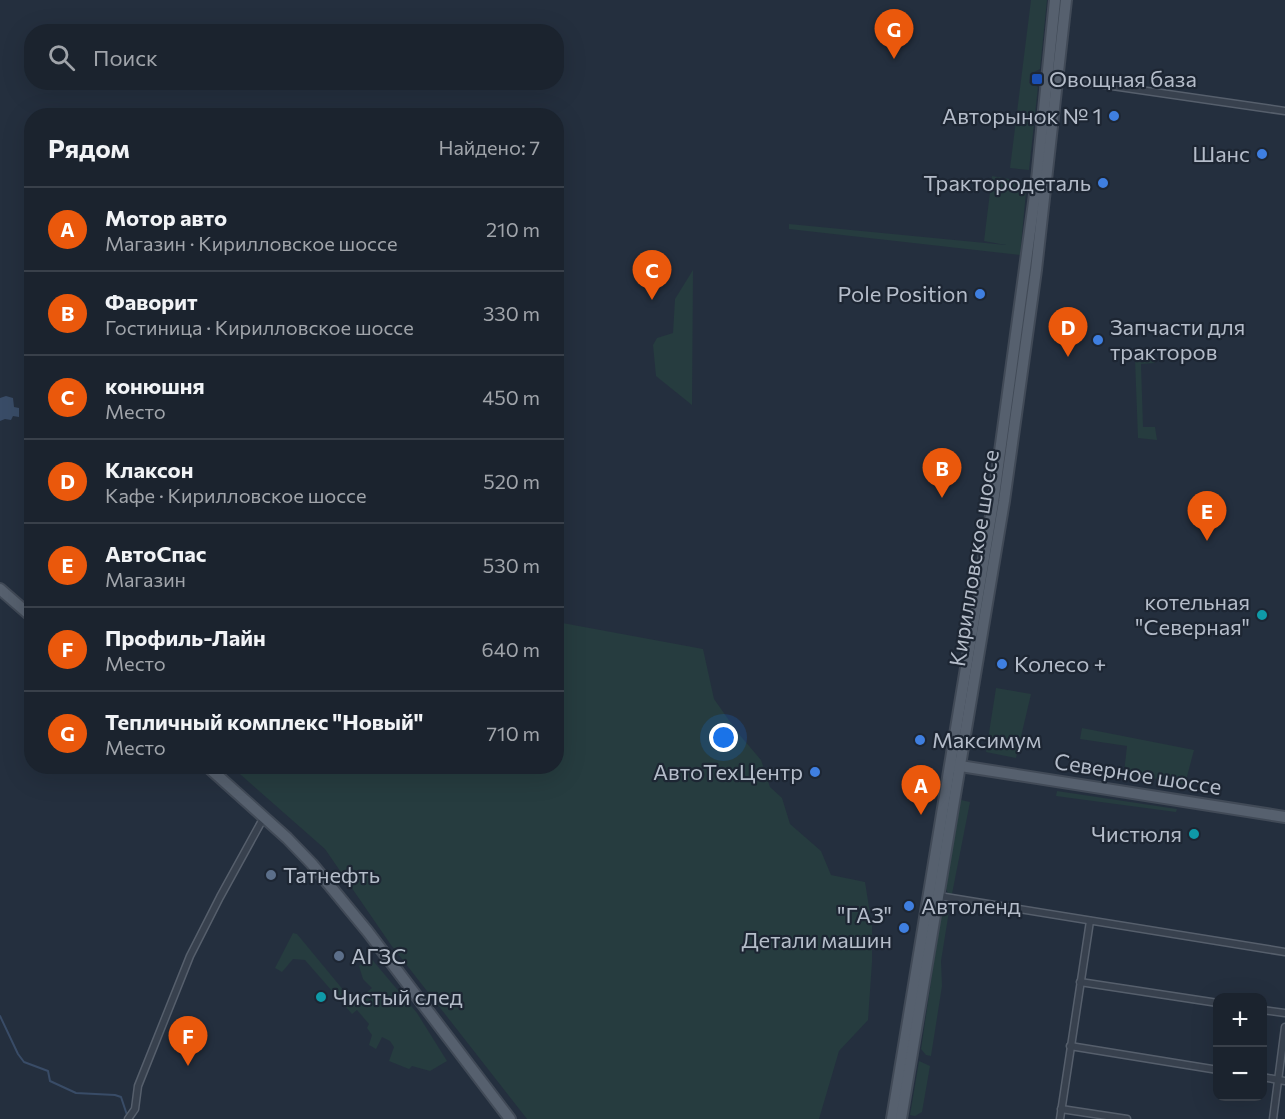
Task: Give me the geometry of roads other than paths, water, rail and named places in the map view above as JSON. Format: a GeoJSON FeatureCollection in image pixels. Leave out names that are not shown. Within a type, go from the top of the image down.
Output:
{"type":"FeatureCollection","features":[{"type":"Feature","properties":{"kind":"main road","name":"Кирилловское шоссе"},"geometry":{"type":"LineString","coordinates":[[892,1119],[1004,501],[1025,358],[1052,78],[1055,0]]}},
{"type":"Feature","properties":{"kind":"main road","name":"Кирилловское шоссе"},"geometry":{"type":"LineString","coordinates":[[1052,78],[1066,0]]}},
{"type":"Feature","properties":{"kind":"main road"},"geometry":{"type":"LineString","coordinates":[[0,589],[24,610]]}},
{"type":"Feature","properties":{"kind":"main road","name":"Кирилловское шоссе"},"geometry":{"type":"LineString","coordinates":[[901,1119],[939,896],[955,766]]}},
{"type":"Feature","properties":{"kind":"main road","name":"Северное шоссе"},"geometry":{"type":"LineString","coordinates":[[955,766],[1285,817]]}},
{"type":"Feature","properties":{"kind":"main road"},"geometry":{"type":"LineString","coordinates":[[216,774],[312,864],[368,932],[510,1119]]}},
{"type":"Feature","properties":{"kind":"street"},"geometry":{"type":"LineString","coordinates":[[1052,78],[1285,111]]}},
{"type":"Feature","properties":{"kind":"street"},"geometry":{"type":"LineString","coordinates":[[128,1119],[135,1109],[138,1086],[190,956],[264,817]]}},
{"type":"Feature","properties":{"kind":"street"},"geometry":{"type":"LineString","coordinates":[[939,896],[1285,952]]}},
{"type":"Feature","properties":{"kind":"street"},"geometry":{"type":"LineString","coordinates":[[1060,1119],[1090,921]]}},
{"type":"Feature","properties":{"kind":"street"},"geometry":{"type":"LineString","coordinates":[[1080,982],[1213,1002]]}},
{"type":"Feature","properties":{"kind":"street"},"geometry":{"type":"LineString","coordinates":[[1267,1011],[1285,1013]]}},
{"type":"Feature","properties":{"kind":"street"},"geometry":{"type":"LineString","coordinates":[[1273,1119],[1282,1080],[1285,1027]]}},
{"type":"Feature","properties":{"kind":"street"},"geometry":{"type":"LineString","coordinates":[[1070,1046],[1213,1069]]}},
{"type":"Feature","properties":{"kind":"street"},"geometry":{"type":"LineString","coordinates":[[1267,1078],[1282,1080]]}},
{"type":"Feature","properties":{"kind":"street"},"geometry":{"type":"LineString","coordinates":[[1061,1109],[1127,1119]]}},
{"type":"Feature","properties":{"kind":"water"},"geometry":{"type":"Polygon","coordinates":[[[6,396],[13,398],[14,407],[19,408],[19,417],[13,416],[11,420],[0,421],[0,398],[6,396]]]}},
{"type":"Feature","properties":{"kind":"waterway"},"geometry":{"type":"LineString","coordinates":[[0,1016],[24,1062],[48,1071],[50,1081],[76,1093],[121,1097],[128,1118]]}},
{"type":"Feature","properties":{"kind":"place","name":"Тепличный комплекс \"Новый\""},"geometry":{"type":"Point","coordinates":[894,59]}},
{"type":"Feature","properties":{"kind":"place","name":"Овощная база"},"geometry":{"type":"Point","coordinates":[1037,79]}},
{"type":"Feature","properties":{"kind":"place","name":"Авторынок № 1"},"geometry":{"type":"Point","coordinates":[1114,116]}},
{"type":"Feature","properties":{"kind":"place","name":"Шанс"},"geometry":{"type":"Point","coordinates":[1262,154]}},
{"type":"Feature","properties":{"kind":"place","name":"Трактородеталь"},"geometry":{"type":"Point","coordinates":[1103,183]}},
{"type":"Feature","properties":{"kind":"place","name":"Pole Position"},"geometry":{"type":"Point","coordinates":[980,294]}},
{"type":"Feature","properties":{"kind":"place","name":"конюшня"},"geometry":{"type":"Point","coordinates":[652,300]}},
{"type":"Feature","properties":{"kind":"place","name":"Запчасти для тракторов"},"geometry":{"type":"Point","coordinates":[1098,340]}},
{"type":"Feature","properties":{"kind":"place","name":"Клаксон"},"geometry":{"type":"Point","coordinates":[1068,357]}},
{"type":"Feature","properties":{"kind":"place","name":"Фаворит"},"geometry":{"type":"Point","coordinates":[942,498]}},
{"type":"Feature","properties":{"kind":"place","name":"АвтоСпас"},"geometry":{"type":"Point","coordinates":[1207,541]}},
{"type":"Feature","properties":{"kind":"place","name":"котельная \"Северная\""},"geometry":{"type":"Point","coordinates":[1262,615]}},
{"type":"Feature","properties":{"kind":"place","name":"Колесо +"},"geometry":{"type":"Point","coordinates":[1002,664]}},
{"type":"Feature","properties":{"kind":"place","name":"Максимум"},"geometry":{"type":"Point","coordinates":[920,740]}},
{"type":"Feature","properties":{"kind":"place","name":"АвтоТехЦентр"},"geometry":{"type":"Point","coordinates":[815,772]}},
{"type":"Feature","properties":{"kind":"place","name":"Мотор авто"},"geometry":{"type":"Point","coordinates":[921,815]}},
{"type":"Feature","properties":{"kind":"place","name":"Чистюля"},"geometry":{"type":"Point","coordinates":[1194,834]}},
{"type":"Feature","properties":{"kind":"place","name":"Татнефть"},"geometry":{"type":"Point","coordinates":[271,875]}},
{"type":"Feature","properties":{"kind":"place","name":"Автоленд"},"geometry":{"type":"Point","coordinates":[909,906]}},
{"type":"Feature","properties":{"kind":"place","name":"\"ГАЗ\" Детали машин"},"geometry":{"type":"Point","coordinates":[904,928]}},
{"type":"Feature","properties":{"kind":"place","name":"АГЗС"},"geometry":{"type":"Point","coordinates":[339,956]}},
{"type":"Feature","properties":{"kind":"place","name":"Чистый след"},"geometry":{"type":"Point","coordinates":[321,997]}},
{"type":"Feature","properties":{"kind":"place","name":"Профиль-Лайн"},"geometry":{"type":"Point","coordinates":[188,1066]}}]}
